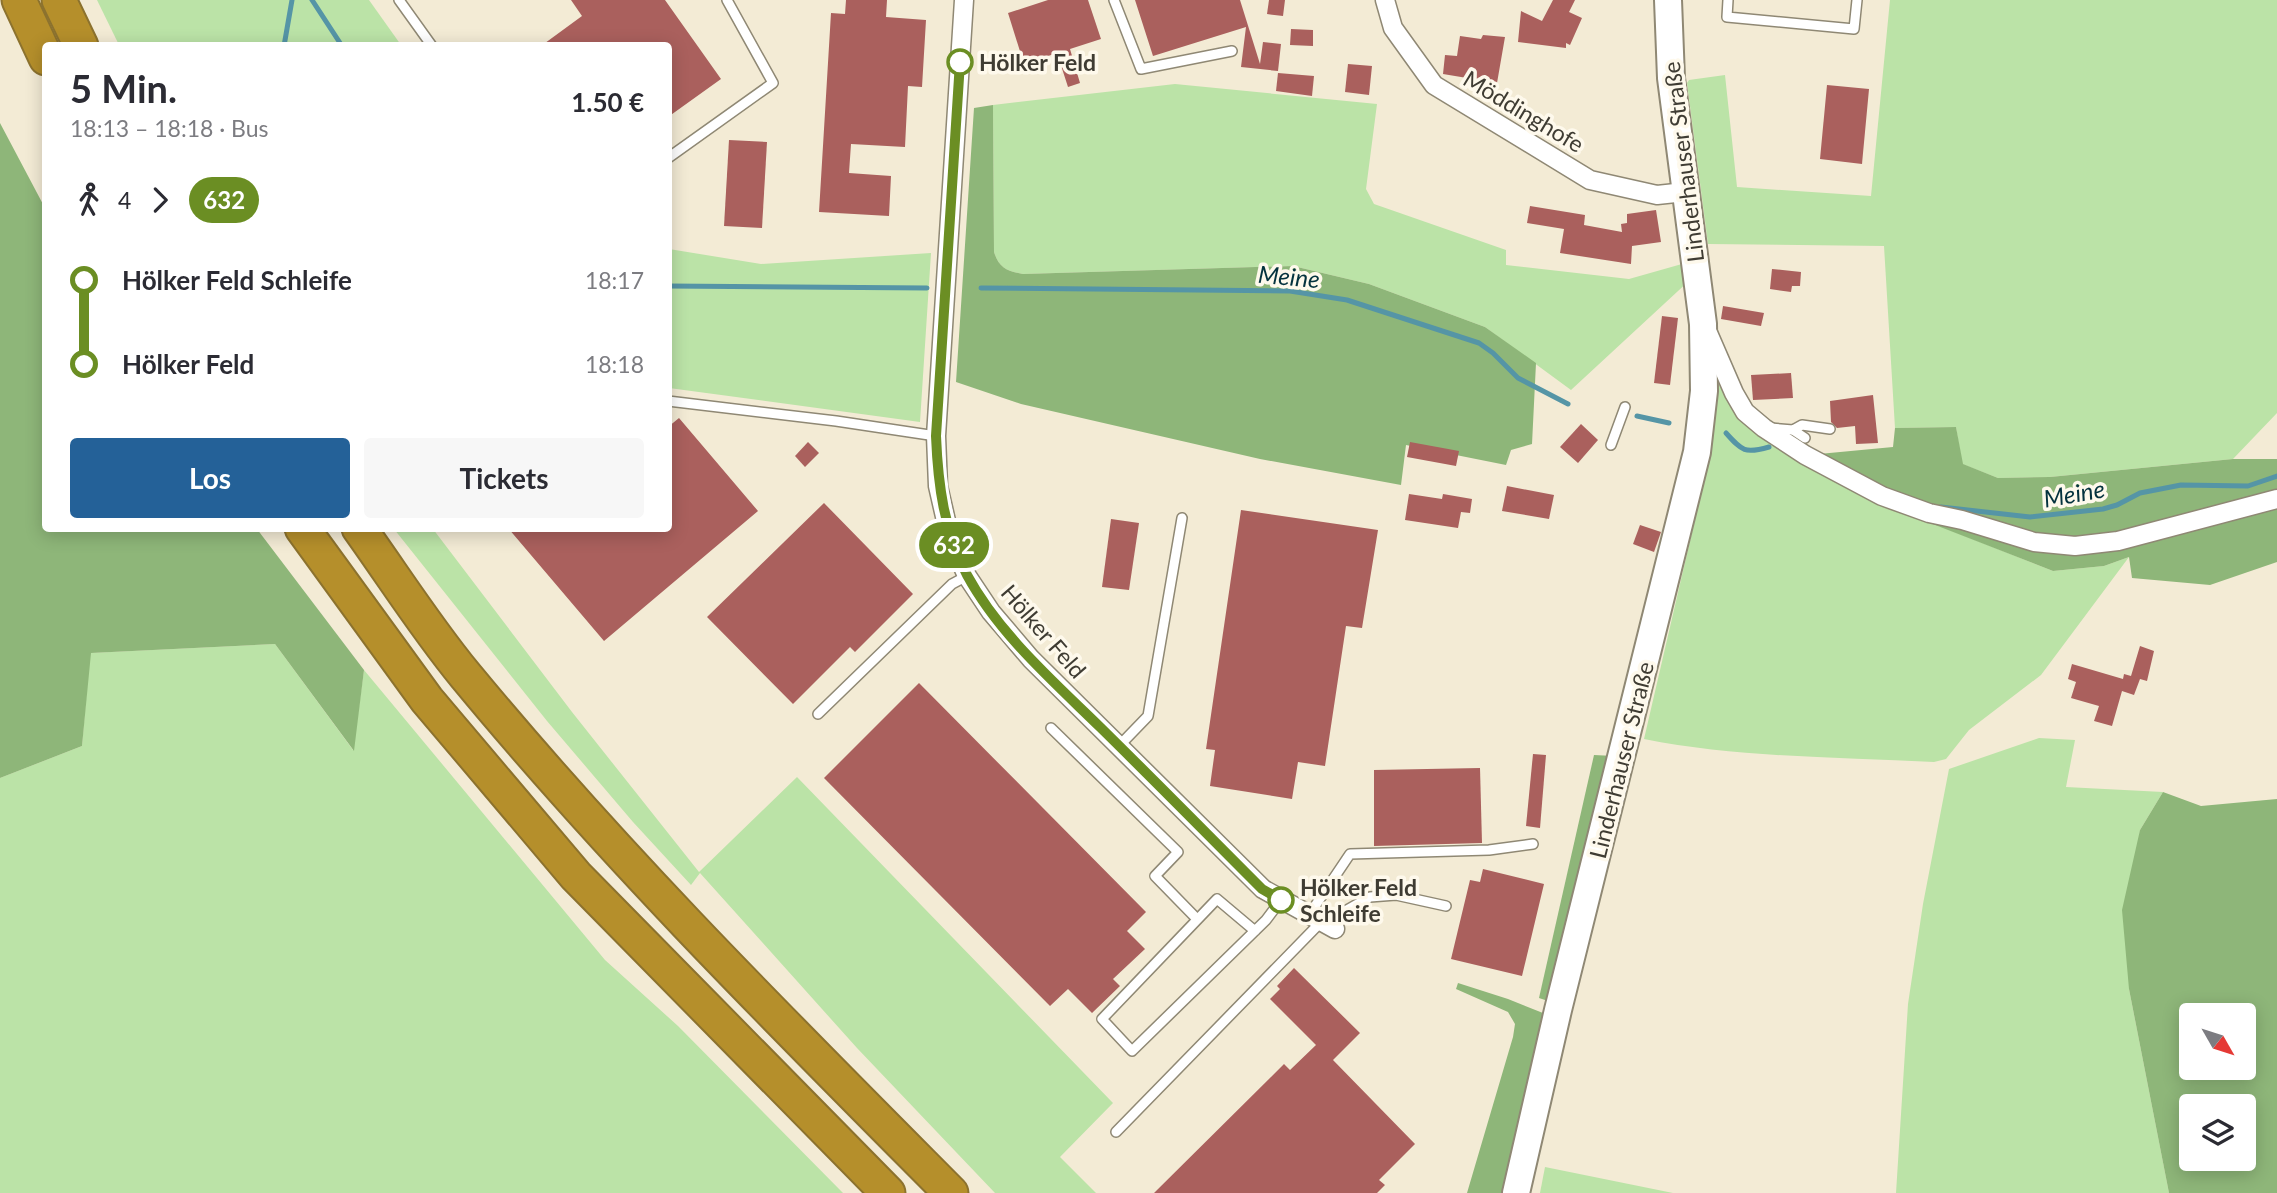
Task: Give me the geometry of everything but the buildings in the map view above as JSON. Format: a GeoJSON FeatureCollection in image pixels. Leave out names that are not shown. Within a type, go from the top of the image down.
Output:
{"type":"FeatureCollection","features":[{"type":"Feature","properties":{"kind":"highway"},"geometry":{"type":"LineString","coordinates":[[19,0],[42,49]]}},
{"type":"Feature","properties":{"kind":"highway"},"geometry":{"type":"LineString","coordinates":[[58,0],[80,42]]}},
{"type":"Feature","properties":{"kind":"highway"},"geometry":{"type":"LineString","coordinates":[[305,532],[427,700],[576,876],[888,1193]]}},
{"type":"Feature","properties":{"kind":"highway"},"geometry":{"type":"LineString","coordinates":[[362,532],[463,672],[573,801],[698,937],[951,1193]]}},
{"type":"Feature","properties":{"kind":"main road","name":"Linderhauser Straße"},"geometry":{"type":"LineString","coordinates":[[1516,1193],[1558,1010],[1697,452],[1704,391],[1703,324],[1671,78],[1668,0]]}},
{"type":"Feature","properties":{"kind":"street","name":"Hölker Feld"},"geometry":{"type":"LineString","coordinates":[[964,0],[936,436],[939,486],[949,534],[967,576],[991,612],[1031,659],[1262,889],[1322,922]]}},
{"type":"Feature","properties":{"kind":"street","name":"Möddinghofe"},"geometry":{"type":"LineString","coordinates":[[1385,0],[1393,28],[1434,85],[1590,180],[1657,195],[1685,192]]}},
{"type":"Feature","properties":{"kind":"street","name":"Linderhauser Straße"},"geometry":{"type":"LineString","coordinates":[[1703,324],[1734,393],[1745,411],[1764,428],[1805,455],[1882,496],[1929,513],[2034,542],[2075,546],[2118,541],[2277,499]]}},
{"type":"Feature","properties":{"kind":"lane"},"geometry":{"type":"LineString","coordinates":[[399,0],[429,42]]}},
{"type":"Feature","properties":{"kind":"lane"},"geometry":{"type":"LineString","coordinates":[[672,155],[773,83],[727,0]]}},
{"type":"Feature","properties":{"kind":"lane"},"geometry":{"type":"LineString","coordinates":[[1114,0],[1140,69],[1233,51]]}},
{"type":"Feature","properties":{"kind":"lane"},"geometry":{"type":"LineString","coordinates":[[1728,0],[1727,17],[1854,29],[1857,0]]}},
{"type":"Feature","properties":{"kind":"lane"},"geometry":{"type":"LineString","coordinates":[[672,402],[936,436]]}},
{"type":"Feature","properties":{"kind":"lane"},"geometry":{"type":"LineString","coordinates":[[1611,445],[1625,407]]}},
{"type":"Feature","properties":{"kind":"lane"},"geometry":{"type":"LineString","coordinates":[[1793,430],[1802,425],[1830,429]]}},
{"type":"Feature","properties":{"kind":"lane"},"geometry":{"type":"LineString","coordinates":[[1764,428],[1793,430],[1805,438]]}},
{"type":"Feature","properties":{"kind":"lane"},"geometry":{"type":"LineString","coordinates":[[1119,746],[1148,716],[1182,518]]}},
{"type":"Feature","properties":{"kind":"lane"},"geometry":{"type":"LineString","coordinates":[[818,714],[952,584],[967,576]]}},
{"type":"Feature","properties":{"kind":"lane"},"geometry":{"type":"LineString","coordinates":[[1051,728],[1178,852],[1155,876],[1197,919]]}},
{"type":"Feature","properties":{"kind":"lane"},"geometry":{"type":"LineString","coordinates":[[1322,922],[1350,854],[1489,850],[1533,844]]}},
{"type":"Feature","properties":{"kind":"lane"},"geometry":{"type":"LineString","coordinates":[[1116,1132],[1322,922],[1370,897],[1396,895],[1446,906]]}},
{"type":"Feature","properties":{"kind":"lane"},"geometry":{"type":"LineString","coordinates":[[1255,931],[1217,899],[1101,1019],[1132,1051],[1255,931],[1281,900]]}},
{"type":"Feature","properties":{"kind":"green space"},"geometry":{"type":"Polygon","coordinates":[[[97,0],[369,0],[399,42],[118,42],[97,0]]]}},
{"type":"Feature","properties":{"kind":"green space"},"geometry":{"type":"Polygon","coordinates":[[[1890,0],[2277,0],[2277,413],[2233,459],[2050,477],[1998,478],[1962,464],[1956,427],[1895,428],[1884,246],[1708,244],[1687,83],[1689,80],[1725,75],[1737,187],[1871,196],[1890,0]]]}},
{"type":"Feature","properties":{"kind":"green space"},"geometry":{"type":"Polygon","coordinates":[[[1175,84],[1377,104],[1366,189],[1374,204],[1506,250],[1506,265],[1629,279],[1689,262],[1691,279],[1571,390],[1485,327],[1369,284],[1293,266],[1023,274],[1001,265],[994,252],[993,105],[1175,84]]]}},
{"type":"Feature","properties":{"kind":"green space"},"geometry":{"type":"Polygon","coordinates":[[[993,105],[994,252],[1004,268],[1023,274],[1293,266],[1369,284],[1485,327],[1536,363],[1532,444],[1511,450],[1506,465],[1406,445],[1401,485],[1260,459],[1021,404],[956,382],[974,108],[993,105]]]}},
{"type":"Feature","properties":{"kind":"green space"},"geometry":{"type":"Polygon","coordinates":[[[0,123],[42,202],[42,532],[259,532],[364,670],[354,751],[275,644],[91,653],[82,746],[0,778],[0,123]]]}},
{"type":"Feature","properties":{"kind":"green space"},"geometry":{"type":"Polygon","coordinates":[[[672,249],[761,264],[931,253],[920,422],[672,388],[672,249]]]}},
{"type":"Feature","properties":{"kind":"green space"},"geometry":{"type":"Polygon","coordinates":[[[1713,354],[1725,392],[1796,459],[1857,493],[2053,571],[2104,566],[2129,557],[2041,675],[1969,730],[1946,759],[1934,762],[1789,756],[1716,750],[1644,739],[1696,515],[1706,449],[1713,354]]]}},
{"type":"Feature","properties":{"kind":"green space"},"geometry":{"type":"Polygon","coordinates":[[[1956,427],[1963,464],[1998,478],[2050,477],[2233,459],[2277,459],[2277,562],[2210,585],[2132,578],[2129,557],[2104,566],[2053,571],[1907,514],[1819,454],[1893,447],[1895,428],[1956,427]]]}},
{"type":"Feature","properties":{"kind":"green space"},"geometry":{"type":"Polygon","coordinates":[[[396,532],[435,532],[572,712],[699,872],[797,777],[1113,1103],[1060,1157],[1096,1193],[995,1193],[857,1048],[700,873],[691,885],[547,721],[396,532]]]}},
{"type":"Feature","properties":{"kind":"green space"},"geometry":{"type":"Polygon","coordinates":[[[275,644],[353,750],[364,670],[605,960],[678,1026],[843,1193],[0,1193],[0,778],[82,746],[90,653],[275,644]]]}},
{"type":"Feature","properties":{"kind":"green space"},"geometry":{"type":"Polygon","coordinates":[[[2039,738],[2075,740],[2066,787],[2163,792],[2140,830],[2129,989],[2169,1193],[1896,1193],[1908,1004],[1923,904],[1949,769],[2039,738]]]}},
{"type":"Feature","properties":{"kind":"green space"},"geometry":{"type":"Polygon","coordinates":[[[1594,755],[1614,756],[1551,1002],[1539,998],[1594,755]]]}},
{"type":"Feature","properties":{"kind":"green space"},"geometry":{"type":"Polygon","coordinates":[[[2163,792],[2201,806],[2277,799],[2277,1193],[2169,1193],[2129,989],[2122,910],[2140,830],[2163,792]]]}},
{"type":"Feature","properties":{"kind":"green space"},"geometry":{"type":"Polygon","coordinates":[[[1458,983],[1548,1015],[1505,1193],[1467,1193],[1515,1024],[1508,1012],[1456,989],[1458,983]]]}},
{"type":"Feature","properties":{"kind":"green space"},"geometry":{"type":"Polygon","coordinates":[[[1545,1167],[1673,1193],[1540,1193],[1545,1167]]]}},
{"type":"Feature","properties":{"kind":"waterway"},"geometry":{"type":"LineString","coordinates":[[285,42],[292,0]]}},
{"type":"Feature","properties":{"kind":"waterway","name":"Meine"},"geometry":{"type":"LineString","coordinates":[[312,0],[339,42]]}},
{"type":"Feature","properties":{"kind":"waterway","name":"Meine"},"geometry":{"type":"LineString","coordinates":[[672,286],[927,288]]}},
{"type":"Feature","properties":{"kind":"waterway","name":"Meine"},"geometry":{"type":"LineString","coordinates":[[981,288],[1290,291],[1347,300],[1479,343],[1518,378],[1568,404]]}},
{"type":"Feature","properties":{"kind":"waterway","name":"Meine"},"geometry":{"type":"LineString","coordinates":[[1637,416],[1669,423]]}},
{"type":"Feature","properties":{"kind":"waterway","name":"Meine"},"geometry":{"type":"LineString","coordinates":[[1726,433],[1744,449],[1769,447]]}},
{"type":"Feature","properties":{"kind":"waterway","name":"Meine"},"geometry":{"type":"LineString","coordinates":[[1941,507],[2030,517],[2103,509],[2140,493],[2181,485],[2248,486],[2277,476]]}},
{"type":"Feature","properties":{"kind":"bus line","name":"632"},"geometry":{"type":"LineString","coordinates":[[960,62],[936,436],[939,486],[949,534],[967,576],[991,612],[1031,659],[1262,889],[1281,900]]}},
{"type":"Feature","properties":{"kind":"place","name":"Hölker Feld"},"geometry":{"type":"Point","coordinates":[960,62]}},
{"type":"Feature","properties":{"kind":"place","name":"Hölker Feld Schleife"},"geometry":{"type":"Point","coordinates":[1281,900]}}]}
